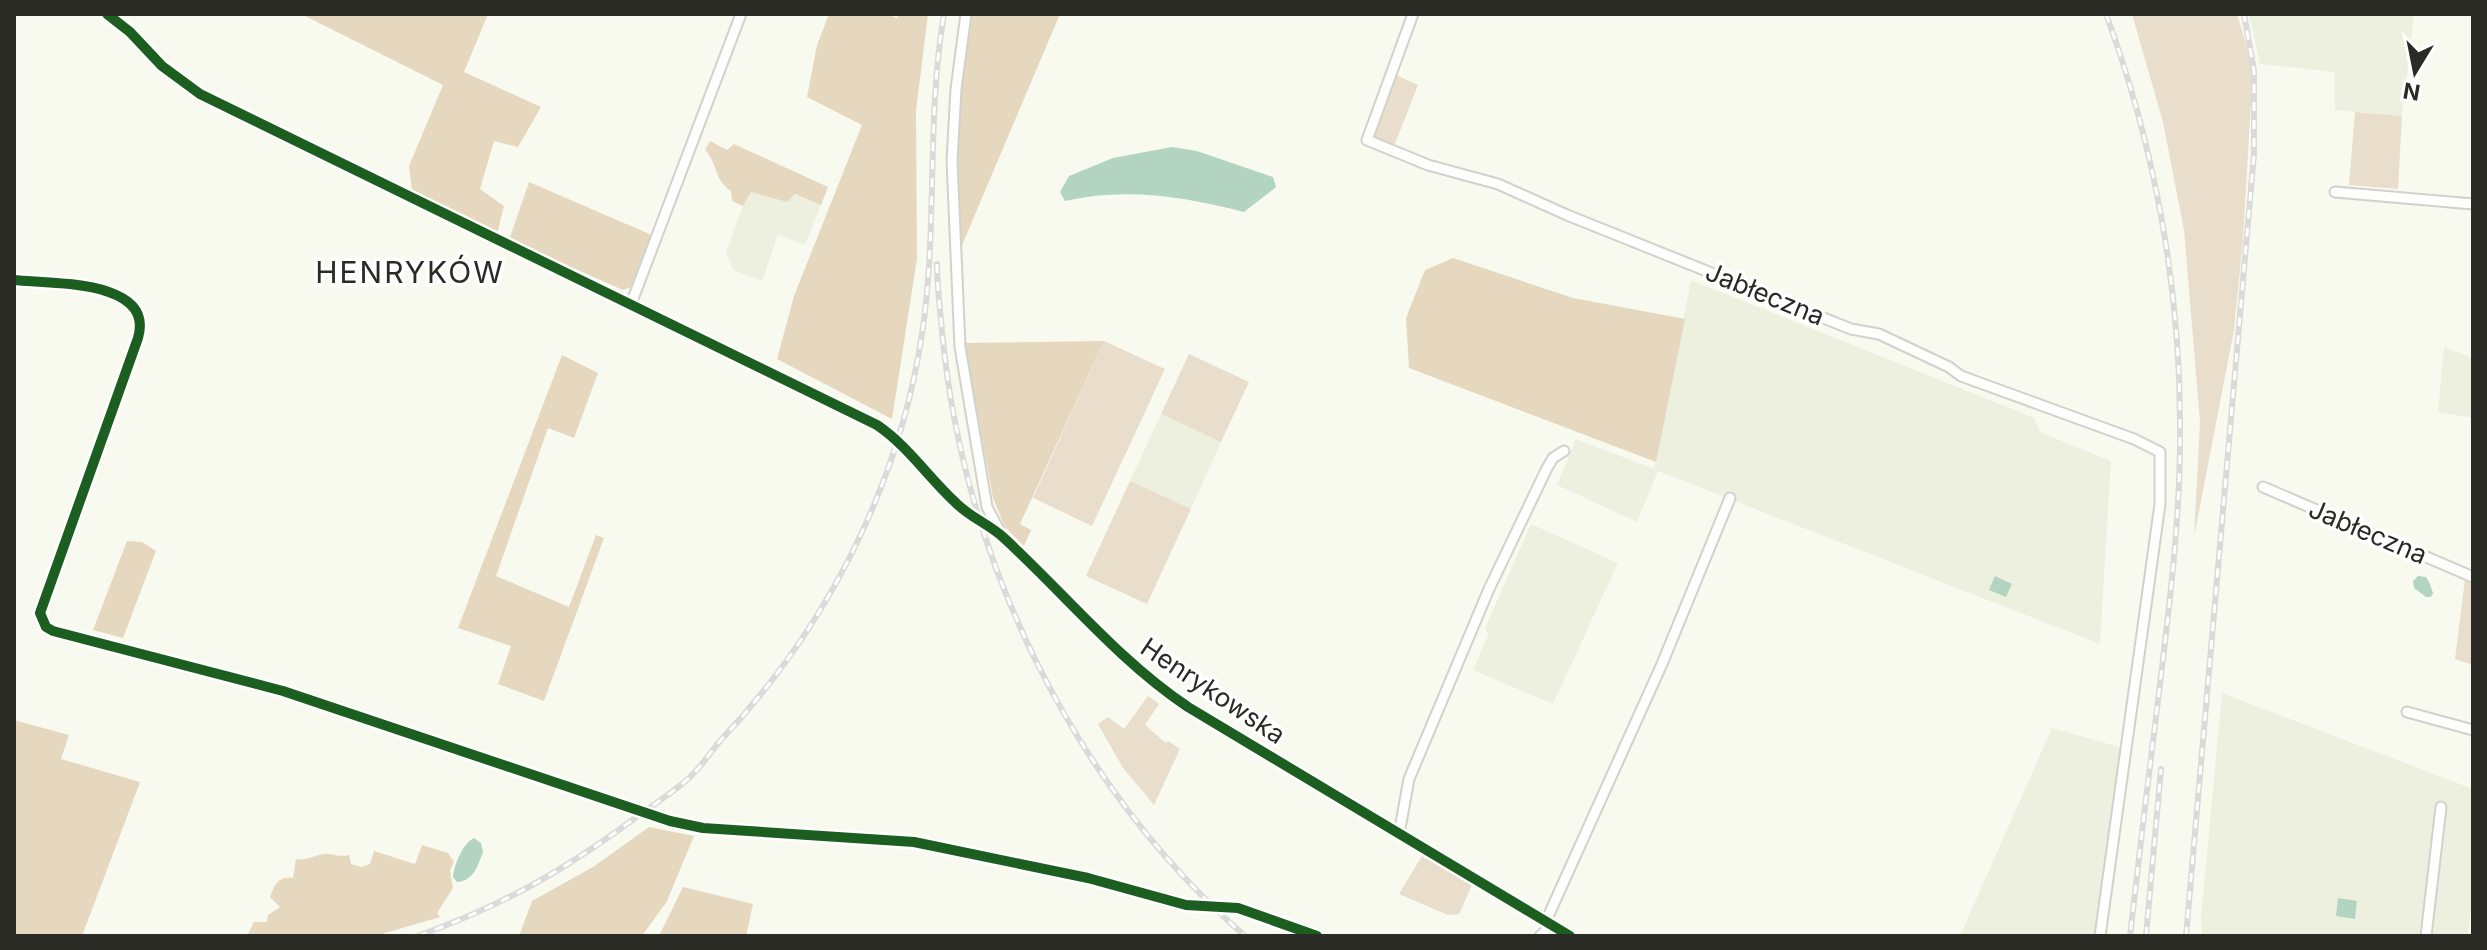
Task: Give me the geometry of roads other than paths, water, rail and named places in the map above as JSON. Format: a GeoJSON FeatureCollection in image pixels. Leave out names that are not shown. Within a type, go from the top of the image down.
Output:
{"type":"FeatureCollection","features":[{"type":"Feature","properties":{"kind":"street","name":"Henrykowska"},"geometry":{"type":"LineString","coordinates":[[107,14],[130,32],[162,66],[200,94],[877,425],[906,449],[965,512],[1002,535],[1123,657],[1154,684],[1570,936]]}},
{"type":"Feature","properties":{"kind":"street"},"geometry":{"type":"LineString","coordinates":[[631,304],[741,14]]}},
{"type":"Feature","properties":{"kind":"street"},"geometry":{"type":"LineString","coordinates":[[966,14],[956,89],[952,161],[960,347],[987,507],[1002,535]]}},
{"type":"Feature","properties":{"kind":"street","name":"Jabłeczna"},"geometry":{"type":"LineString","coordinates":[[1413,14],[1367,140],[1428,165],[1524,194],[1567,215],[1851,329],[1879,334],[1949,367],[1961,376],[2134,439],[2160,452],[2160,504],[2100,936]]}},
{"type":"Feature","properties":{"kind":"street"},"geometry":{"type":"LineString","coordinates":[[2335,192],[2473,204]]}},
{"type":"Feature","properties":{"kind":"street"},"geometry":{"type":"LineString","coordinates":[[14,280],[116,293],[136,308],[140,318],[138,338],[40,613],[46,627],[53,631],[283,691],[670,821],[703,828],[914,842],[1088,878],[1186,905],[1238,908],[1317,936]]}},
{"type":"Feature","properties":{"kind":"street"},"geometry":{"type":"LineString","coordinates":[[1399,834],[1409,779],[1489,589],[1547,468],[1553,458],[1564,451]]}},
{"type":"Feature","properties":{"kind":"street","name":"Jabłeczna"},"geometry":{"type":"LineString","coordinates":[[2263,487],[2473,577]]}},
{"type":"Feature","properties":{"kind":"street"},"geometry":{"type":"LineString","coordinates":[[1540,936],[1549,923],[1662,664],[1730,498]]}},
{"type":"Feature","properties":{"kind":"street"},"geometry":{"type":"LineString","coordinates":[[2407,712],[2473,730]]}},
{"type":"Feature","properties":{"kind":"street"},"geometry":{"type":"LineString","coordinates":[[2426,936],[2441,807]]}},
{"type":"Feature","properties":{"kind":"railway"},"geometry":{"type":"LineString","coordinates":[[418,936],[476,913],[554,872],[605,840],[682,784],[758,698],[824,604],[876,501],[896,447],[911,391],[927,294],[935,94],[944,14]]}},
{"type":"Feature","properties":{"kind":"railway"},"geometry":{"type":"LineString","coordinates":[[2106,14],[2151,164],[2169,267],[2179,372],[2180,459],[2174,562],[2130,936]]}},
{"type":"Feature","properties":{"kind":"railway"},"geometry":{"type":"LineString","coordinates":[[2186,936],[2254,154],[2254,71],[2244,14]]}},
{"type":"Feature","properties":{"kind":"railway"},"geometry":{"type":"LineString","coordinates":[[937,264],[942,331],[954,416],[974,500],[1001,582],[1036,662],[1079,738],[1128,810],[1183,876],[1245,936]]}},
{"type":"Feature","properties":{"kind":"railway"},"geometry":{"type":"LineString","coordinates":[[2146,936],[2161,769]]}},
{"type":"Feature","properties":{"kind":"district","name":"HENRYKÓW"},"geometry":{"type":"Point","coordinates":[410,273]}}]}
